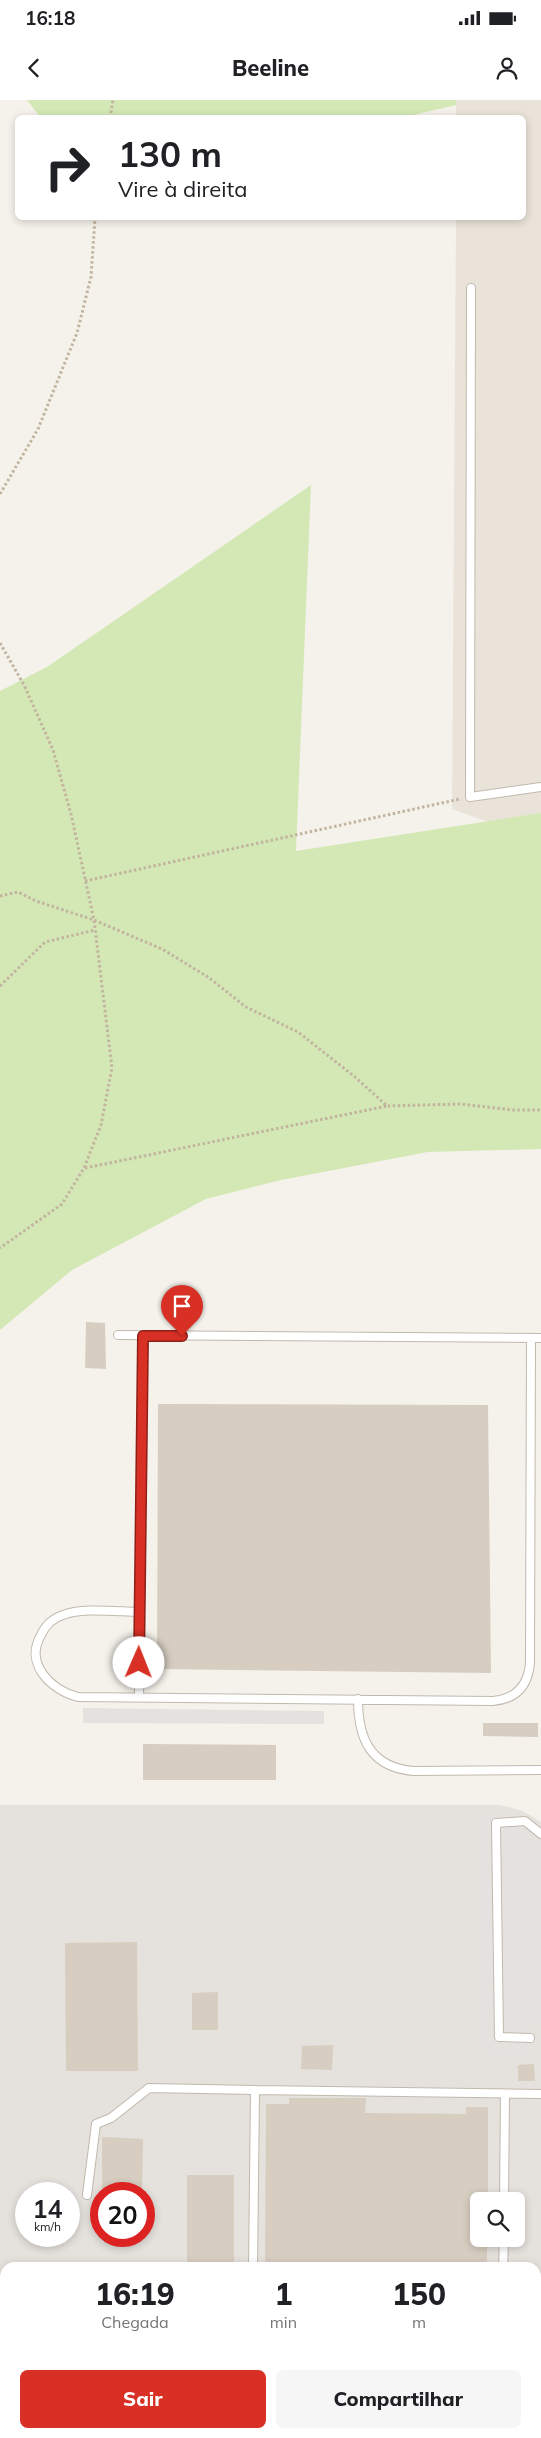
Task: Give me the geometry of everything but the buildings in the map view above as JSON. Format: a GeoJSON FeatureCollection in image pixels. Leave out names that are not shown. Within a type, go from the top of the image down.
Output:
{"type":"FeatureCollection","features":[{"type":"Feature","properties":{"kind":"lane"},"geometry":{"type":"LineString","coordinates":[[471,288],[470,797],[541,787]]}},
{"type":"Feature","properties":{"kind":"lane"},"geometry":{"type":"LineString","coordinates":[[118,1335],[541,1338]]}},
{"type":"Feature","properties":{"kind":"lane"},"geometry":{"type":"LineString","coordinates":[[139,1697],[143,1336]]}},
{"type":"Feature","properties":{"kind":"lane"},"geometry":{"type":"LineString","coordinates":[[140,1612],[75,1612],[63,1615],[52,1621],[43,1630],[37,1641],[35,1654],[38,1667],[45,1678],[66,1694],[78,1697],[499,1700],[513,1696],[527,1679],[530,1653],[531,1338]]}},
{"type":"Feature","properties":{"kind":"lane"},"geometry":{"type":"LineString","coordinates":[[358,1700],[360,1730],[367,1746],[378,1758],[395,1767],[413,1770],[541,1770]]}},
{"type":"Feature","properties":{"kind":"lane"},"geometry":{"type":"LineString","coordinates":[[530,2038],[499,2037],[496,1823],[525,1821],[541,1834]]}},
{"type":"Feature","properties":{"kind":"lane"},"geometry":{"type":"LineString","coordinates":[[88,2195],[96,2124],[111,2118],[150,2088],[541,2094]]}},
{"type":"Feature","properties":{"kind":"lane"},"geometry":{"type":"LineString","coordinates":[[253,2262],[255,2090]]}},
{"type":"Feature","properties":{"kind":"lane"},"geometry":{"type":"LineString","coordinates":[[504,2192],[505,2094]]}},
{"type":"Feature","properties":{"kind":"lane"},"geometry":{"type":"LineString","coordinates":[[503,2262],[504,2247]]}},
{"type":"Feature","properties":{"kind":"path"},"geometry":{"type":"LineString","coordinates":[[110,115],[113,100]]}},
{"type":"Feature","properties":{"kind":"path"},"geometry":{"type":"LineString","coordinates":[[0,494],[38,429],[77,332],[91,276],[95,220]]}},
{"type":"Feature","properties":{"kind":"path"},"geometry":{"type":"LineString","coordinates":[[0,643],[24,685],[53,750],[71,814],[94,920],[112,1068],[100,1125],[84,1168],[62,1204],[0,1248]]}},
{"type":"Feature","properties":{"kind":"path"},"geometry":{"type":"LineString","coordinates":[[85,881],[470,797]]}},
{"type":"Feature","properties":{"kind":"path"},"geometry":{"type":"LineString","coordinates":[[0,896],[18,892],[36,901],[94,920],[162,949],[208,977],[246,1007],[298,1032],[355,1077],[387,1106]]}},
{"type":"Feature","properties":{"kind":"path"},"geometry":{"type":"LineString","coordinates":[[0,986],[45,942],[95,930]]}},
{"type":"Feature","properties":{"kind":"path"},"geometry":{"type":"LineString","coordinates":[[84,1168],[387,1106],[460,1104],[513,1110],[541,1110]]}},
{"type":"Feature","properties":{"kind":"shaded area"},"geometry":{"type":"Polygon","coordinates":[[[456,100],[541,100],[541,841],[452,809],[456,220],[526,220],[526,115],[456,115],[456,100]]]}},
{"type":"Feature","properties":{"kind":"shaded area"},"geometry":{"type":"Polygon","coordinates":[[[83,1708],[324,1711],[324,1724],[83,1723],[83,1708]]]}},
{"type":"Feature","properties":{"kind":"shaded area"},"geometry":{"type":"Polygon","coordinates":[[[0,1805],[500,1805],[523,1811],[541,1822],[541,2262],[0,2262],[0,1805]]]}},
{"type":"Feature","properties":{"kind":"shaded area"},"geometry":{"type":"Polygon","coordinates":[[[477,1810],[500,1810],[518,1815],[541,1828],[541,2023],[533,2024],[533,2056],[480,2054],[477,1810]]]}},
{"type":"Feature","properties":{"kind":"green space"},"geometry":{"type":"Polygon","coordinates":[[[27,100],[456,100],[456,105],[413,115],[39,115],[27,100]]]}},
{"type":"Feature","properties":{"kind":"green space"},"geometry":{"type":"Polygon","coordinates":[[[311,485],[296,851],[541,813],[541,1149],[428,1152],[281,1180],[206,1199],[72,1270],[0,1330],[0,691],[47,667],[311,485]]]}},
{"type":"Feature","properties":{"kind":"route"},"geometry":{"type":"LineString","coordinates":[[139,1663],[143,1336],[182,1336]]}}]}
